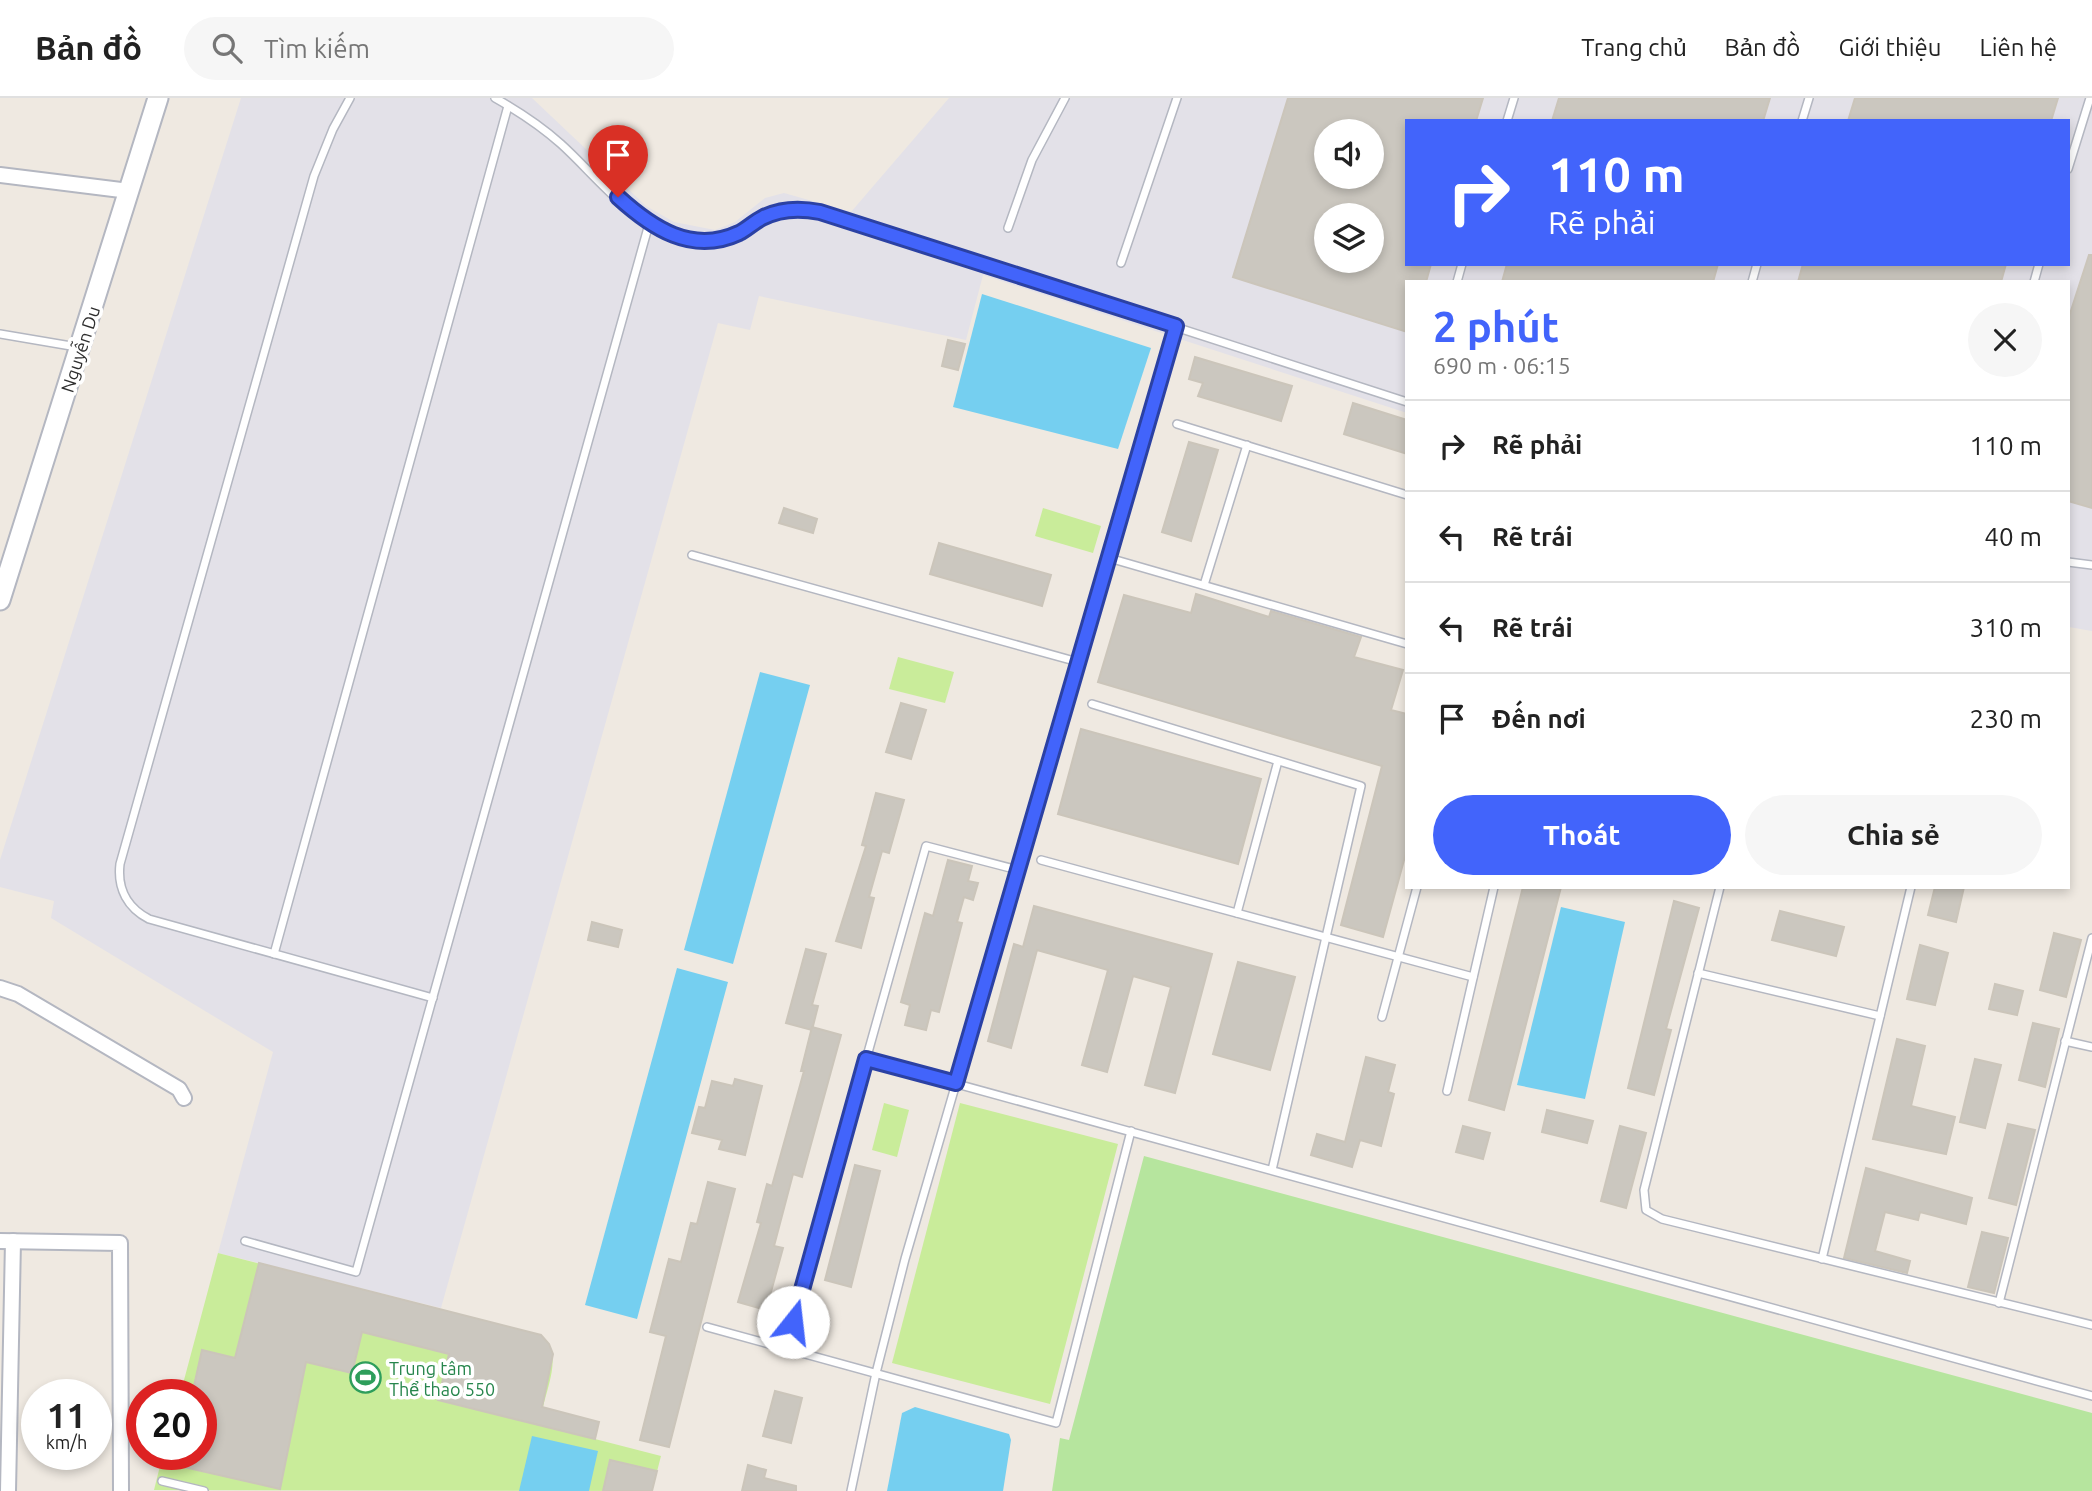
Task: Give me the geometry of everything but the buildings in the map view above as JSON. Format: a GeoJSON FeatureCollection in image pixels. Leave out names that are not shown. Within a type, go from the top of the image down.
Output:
{"type":"FeatureCollection","features":[{"type":"Feature","properties":{"kind":"main road","name":"Nguyễn Du"},"geometry":{"type":"LineString","coordinates":[[0,600],[158,98]]}},
{"type":"Feature","properties":{"kind":"street"},"geometry":{"type":"LineString","coordinates":[[0,175],[129,191]]}},
{"type":"Feature","properties":{"kind":"street"},"geometry":{"type":"LineString","coordinates":[[0,988],[18,994],[179,1089],[184,1098]]}},
{"type":"Feature","properties":{"kind":"street"},"geometry":{"type":"LineString","coordinates":[[8,1491],[7,1241],[120,1243],[121,1491]]}},
{"type":"Feature","properties":{"kind":"lane"},"geometry":{"type":"LineString","coordinates":[[350,98],[333,129],[314,176],[119,873],[126,899],[149,919],[433,998]]}},
{"type":"Feature","properties":{"kind":"lane"},"geometry":{"type":"LineString","coordinates":[[495,98],[559,142],[649,224],[681,238],[716,240],[743,232],[775,213],[798,209],[820,212],[1405,401]]}},
{"type":"Feature","properties":{"kind":"lane"},"geometry":{"type":"LineString","coordinates":[[1008,228],[1032,160],[1065,98]]}},
{"type":"Feature","properties":{"kind":"lane"},"geometry":{"type":"LineString","coordinates":[[1121,263],[1177,98]]}},
{"type":"Feature","properties":{"kind":"lane"},"geometry":{"type":"LineString","coordinates":[[1508,119],[1514,98]]}},
{"type":"Feature","properties":{"kind":"lane"},"geometry":{"type":"LineString","coordinates":[[1803,119],[1809,98]]}},
{"type":"Feature","properties":{"kind":"lane"},"geometry":{"type":"LineString","coordinates":[[2070,163],[2090,98]]}},
{"type":"Feature","properties":{"kind":"lane"},"geometry":{"type":"LineString","coordinates":[[274,954],[508,106]]}},
{"type":"Feature","properties":{"kind":"lane"},"geometry":{"type":"LineString","coordinates":[[245,1241],[356,1272],[649,224]]}},
{"type":"Feature","properties":{"kind":"lane"},"geometry":{"type":"LineString","coordinates":[[851,1491],[876,1373],[956,1083],[1176,326]]}},
{"type":"Feature","properties":{"kind":"lane"},"geometry":{"type":"LineString","coordinates":[[0,334],[81,348]]}},
{"type":"Feature","properties":{"kind":"lane"},"geometry":{"type":"LineString","coordinates":[[1177,424],[1405,494]]}},
{"type":"Feature","properties":{"kind":"lane"},"geometry":{"type":"LineString","coordinates":[[1204,585],[1247,445]]}},
{"type":"Feature","properties":{"kind":"lane"},"geometry":{"type":"LineString","coordinates":[[692,555],[1078,662]]}},
{"type":"Feature","properties":{"kind":"lane"},"geometry":{"type":"LineString","coordinates":[[1109,558],[1405,643]]}},
{"type":"Feature","properties":{"kind":"lane"},"geometry":{"type":"LineString","coordinates":[[2070,562],[2092,565]]}},
{"type":"Feature","properties":{"kind":"lane"},"geometry":{"type":"LineString","coordinates":[[1092,704],[1361,786],[1272,1170]]}},
{"type":"Feature","properties":{"kind":"lane"},"geometry":{"type":"LineString","coordinates":[[1237,913],[1278,761]]}},
{"type":"Feature","properties":{"kind":"lane"},"geometry":{"type":"LineString","coordinates":[[785,1348],[926,846],[1018,870]]}},
{"type":"Feature","properties":{"kind":"lane"},"geometry":{"type":"LineString","coordinates":[[1041,860],[1473,976]]}},
{"type":"Feature","properties":{"kind":"lane"},"geometry":{"type":"LineString","coordinates":[[1382,1017],[1416,889]]}},
{"type":"Feature","properties":{"kind":"lane"},"geometry":{"type":"LineString","coordinates":[[1447,1091],[1494,889]]}},
{"type":"Feature","properties":{"kind":"lane"},"geometry":{"type":"LineString","coordinates":[[1719,889],[1644,1190],[1643,1204],[1650,1214],[2092,1325]]}},
{"type":"Feature","properties":{"kind":"lane"},"geometry":{"type":"LineString","coordinates":[[1822,1259],[1911,889]]}},
{"type":"Feature","properties":{"kind":"lane"},"geometry":{"type":"LineString","coordinates":[[1998,1303],[2092,938]]}},
{"type":"Feature","properties":{"kind":"lane"},"geometry":{"type":"LineString","coordinates":[[1698,973],[1880,1016]]}},
{"type":"Feature","properties":{"kind":"lane"},"geometry":{"type":"LineString","coordinates":[[2066,1041],[2092,1047]]}},
{"type":"Feature","properties":{"kind":"lane"},"geometry":{"type":"LineString","coordinates":[[866,1059],[2092,1396]]}},
{"type":"Feature","properties":{"kind":"lane"},"geometry":{"type":"LineString","coordinates":[[707,1327],[1056,1423],[1131,1131]]}},
{"type":"Feature","properties":{"kind":"lane"},"geometry":{"type":"LineString","coordinates":[[162,1481],[204,1491]]}},
{"type":"Feature","properties":{"kind":"shaded area"},"geometry":{"type":"Polygon","coordinates":[[[241,98],[532,98],[646,206],[674,222],[715,230],[735,222],[765,198],[784,193],[851,212],[949,98],[2092,98],[2092,631],[2070,627],[2070,280],[1405,280],[1405,412],[983,275],[966,340],[759,296],[750,330],[718,323],[441,1308],[218,1253],[273,1052],[51,918],[54,901],[0,887],[0,860],[241,98]]]}},
{"type":"Feature","properties":{"kind":"green space"},"geometry":{"type":"Polygon","coordinates":[[[1043,508],[1101,526],[1093,553],[1035,536],[1043,508]]]}},
{"type":"Feature","properties":{"kind":"green space"},"geometry":{"type":"Polygon","coordinates":[[[898,657],[954,672],[945,703],[889,689],[898,657]]]}},
{"type":"Feature","properties":{"kind":"green space"},"geometry":{"type":"Polygon","coordinates":[[[884,1103],[909,1110],[897,1157],[872,1150],[884,1103]]]}},
{"type":"Feature","properties":{"kind":"green space"},"geometry":{"type":"Polygon","coordinates":[[[960,1103],[1118,1144],[1050,1404],[892,1363],[960,1103]]]}},
{"type":"Feature","properties":{"kind":"green space"},"geometry":{"type":"Polygon","coordinates":[[[1144,1156],[2092,1413],[2092,1491],[1052,1491],[1060,1438],[1069,1440],[1144,1156]]]}},
{"type":"Feature","properties":{"kind":"green space","name":"Trung tâm Thể thao 550"},"geometry":{"type":"Polygon","coordinates":[[[218,1253],[541,1335],[548,1342],[553,1359],[543,1407],[599,1422],[595,1439],[661,1456],[652,1491],[154,1490],[159,1470],[217,1470],[217,1379],[184,1379],[218,1253]]]}},
{"type":"Feature","properties":{"kind":"water"},"geometry":{"type":"Polygon","coordinates":[[[982,294],[1151,348],[1118,449],[953,407],[982,294]]]}},
{"type":"Feature","properties":{"kind":"water"},"geometry":{"type":"Polygon","coordinates":[[[760,672],[810,685],[733,964],[684,950],[760,672]]]}},
{"type":"Feature","properties":{"kind":"water"},"geometry":{"type":"Polygon","coordinates":[[[1561,907],[1625,922],[1585,1099],[1517,1085],[1561,907]]]}},
{"type":"Feature","properties":{"kind":"water"},"geometry":{"type":"Polygon","coordinates":[[[677,968],[728,982],[637,1319],[585,1305],[677,968]]]}},
{"type":"Feature","properties":{"kind":"water"},"geometry":{"type":"Polygon","coordinates":[[[915,1407],[1009,1434],[1011,1440],[1003,1491],[887,1491],[902,1413],[915,1407]]]}},
{"type":"Feature","properties":{"kind":"water"},"geometry":{"type":"Polygon","coordinates":[[[532,1436],[598,1451],[589,1491],[519,1491],[532,1436]]]}},
{"type":"Feature","properties":{"kind":"place","name":"Trung tâm Thể thao 550"},"geometry":{"type":"Point","coordinates":[366,1378]}},
{"type":"Feature","properties":{"kind":"route"},"geometry":{"type":"LineString","coordinates":[[618,197],[649,224],[688,240],[730,237],[743,232],[763,217],[787,210],[820,212],[1176,326],[956,1083],[866,1059],[793,1322]]}}]}
